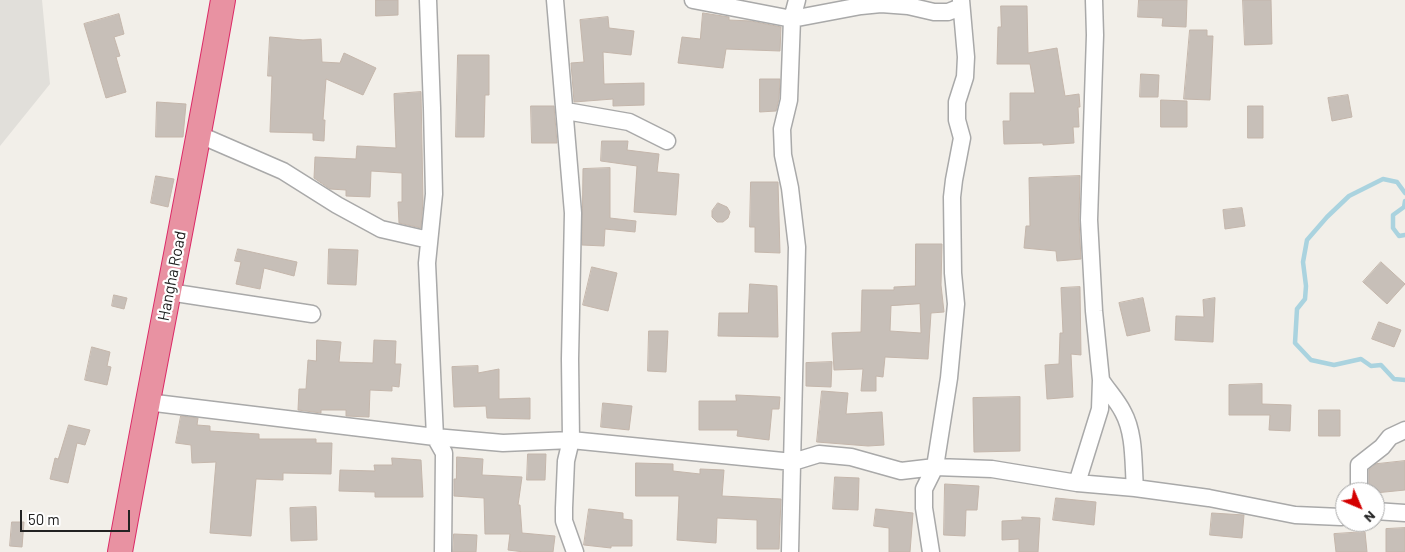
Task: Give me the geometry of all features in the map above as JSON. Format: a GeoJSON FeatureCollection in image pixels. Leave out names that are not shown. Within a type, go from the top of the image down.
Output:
{"type":"FeatureCollection","features":[{"type":"Feature","properties":{"kind":"highway","name":"Hangha Road"},"geometry":{"type":"LineString","coordinates":[[120,552],[147,402],[200,135],[223,0]]}},
{"type":"Feature","properties":{"kind":"street"},"geometry":{"type":"LineString","coordinates":[[428,0],[434,194],[426,263],[435,437],[444,453],[443,552]]}},
{"type":"Feature","properties":{"kind":"street"},"geometry":{"type":"LineString","coordinates":[[555,0],[556,30],[566,112],[573,213],[570,359],[571,440],[566,461],[564,521],[575,552]]}},
{"type":"Feature","properties":{"kind":"street"},"geometry":{"type":"LineString","coordinates":[[693,0],[792,19],[881,4],[908,6],[934,12],[948,12],[961,4],[966,57],[965,77],[957,102],[957,120],[962,138],[952,197],[955,314],[949,378],[935,467],[924,489],[924,508],[931,552]]}},
{"type":"Feature","properties":{"kind":"street"},"geometry":{"type":"LineString","coordinates":[[790,552],[797,247],[790,188],[783,155],[782,129],[789,100],[792,19],[797,0]]}},
{"type":"Feature","properties":{"kind":"street"},"geometry":{"type":"LineString","coordinates":[[1077,483],[1100,409],[1101,380],[1094,311],[1089,220],[1094,0]]}},
{"type":"Feature","properties":{"kind":"street"},"geometry":{"type":"LineString","coordinates":[[566,112],[629,122],[667,140]]}},
{"type":"Feature","properties":{"kind":"street"},"geometry":{"type":"LineString","coordinates":[[200,135],[283,171],[337,205],[381,229],[429,240]]}},
{"type":"Feature","properties":{"kind":"street"},"geometry":{"type":"LineString","coordinates":[[169,292],[312,314]]}},
{"type":"Feature","properties":{"kind":"street"},"geometry":{"type":"LineString","coordinates":[[1101,380],[1113,394],[1130,430],[1135,488]]}},
{"type":"Feature","properties":{"kind":"street"},"geometry":{"type":"LineString","coordinates":[[147,402],[435,437],[503,442],[571,440],[793,462],[819,454],[851,457],[901,471],[935,467],[992,469],[1077,483],[1135,488],[1209,498],[1295,515],[1335,517]]}},
{"type":"Feature","properties":{"kind":"street"},"geometry":{"type":"LineString","coordinates":[[1359,482],[1359,464],[1382,448],[1390,436],[1405,430]]}},
{"type":"Feature","properties":{"kind":"street"},"geometry":{"type":"LineString","coordinates":[[1385,512],[1405,513]]}},
{"type":"Feature","properties":{"kind":"shaded area"},"geometry":{"type":"Polygon","coordinates":[[[0,0],[42,0],[50,84],[0,146],[0,0]]]}},
{"type":"Feature","properties":{"kind":"building"},"geometry":{"type":"Polygon","coordinates":[[[376,0],[398,0],[398,15],[376,16],[376,0]]]}},
{"type":"Feature","properties":{"kind":"building"},"geometry":{"type":"Polygon","coordinates":[[[1139,0],[1187,0],[1186,27],[1162,26],[1163,18],[1138,17],[1139,0]]]}},
{"type":"Feature","properties":{"kind":"building"},"geometry":{"type":"Polygon","coordinates":[[[1243,0],[1271,0],[1272,44],[1245,45],[1243,0]]]}},
{"type":"Feature","properties":{"kind":"building"},"geometry":{"type":"Polygon","coordinates":[[[1001,6],[1027,6],[1028,53],[1057,48],[1065,96],[1079,94],[1079,127],[1073,127],[1074,143],[1043,145],[1043,143],[1004,144],[1003,121],[1010,121],[1010,93],[1035,93],[1030,64],[997,64],[998,27],[1001,27],[1001,6]]]}},
{"type":"Feature","properties":{"kind":"building"},"geometry":{"type":"Polygon","coordinates":[[[703,13],[729,17],[729,20],[751,21],[781,27],[780,51],[726,49],[723,68],[678,63],[682,37],[700,39],[703,13]]]}},
{"type":"Feature","properties":{"kind":"building"},"geometry":{"type":"Polygon","coordinates":[[[119,14],[124,34],[114,37],[120,56],[116,57],[126,92],[106,98],[84,24],[119,14]]]}},
{"type":"Feature","properties":{"kind":"building"},"geometry":{"type":"Polygon","coordinates":[[[608,17],[609,28],[634,31],[631,55],[603,52],[604,84],[644,83],[644,105],[613,106],[613,99],[574,102],[571,63],[584,62],[580,20],[608,17]]]}},
{"type":"Feature","properties":{"kind":"building"},"geometry":{"type":"Polygon","coordinates":[[[1190,30],[1207,30],[1207,36],[1213,36],[1210,100],[1184,99],[1190,30]]]}},
{"type":"Feature","properties":{"kind":"building"},"geometry":{"type":"Polygon","coordinates":[[[270,37],[303,40],[321,39],[322,62],[340,63],[344,53],[376,68],[363,95],[326,79],[323,120],[325,120],[324,141],[313,140],[313,133],[270,132],[272,76],[268,76],[270,37]]]}},
{"type":"Feature","properties":{"kind":"building"},"geometry":{"type":"Polygon","coordinates":[[[458,55],[489,55],[489,95],[485,95],[484,137],[456,137],[458,55]]]}},
{"type":"Feature","properties":{"kind":"building"},"geometry":{"type":"Polygon","coordinates":[[[1141,74],[1159,75],[1158,97],[1140,97],[1141,74]]]}},
{"type":"Feature","properties":{"kind":"building"},"geometry":{"type":"Polygon","coordinates":[[[760,79],[780,79],[776,111],[760,112],[760,79]]]}},
{"type":"Feature","properties":{"kind":"building"},"geometry":{"type":"Polygon","coordinates":[[[421,92],[423,201],[421,228],[399,223],[398,202],[402,202],[402,173],[371,171],[370,197],[346,196],[346,190],[330,189],[314,178],[315,157],[356,159],[357,146],[396,148],[394,94],[421,92]]]}},
{"type":"Feature","properties":{"kind":"building"},"geometry":{"type":"Polygon","coordinates":[[[1348,95],[1352,117],[1332,121],[1328,98],[1348,95]]]}},
{"type":"Feature","properties":{"kind":"building"},"geometry":{"type":"Polygon","coordinates":[[[1161,100],[1187,101],[1187,127],[1161,127],[1161,100]]]}},
{"type":"Feature","properties":{"kind":"building"},"geometry":{"type":"Polygon","coordinates":[[[157,102],[186,104],[183,137],[156,137],[157,102]]]}},
{"type":"Feature","properties":{"kind":"building"},"geometry":{"type":"Polygon","coordinates":[[[531,106],[554,106],[557,143],[532,143],[531,106]]]}},
{"type":"Feature","properties":{"kind":"building"},"geometry":{"type":"Polygon","coordinates":[[[1248,106],[1263,106],[1263,138],[1248,138],[1248,106]]]}},
{"type":"Feature","properties":{"kind":"building"},"geometry":{"type":"Polygon","coordinates":[[[602,141],[628,141],[627,150],[659,154],[657,172],[679,174],[676,215],[634,212],[637,166],[601,161],[602,141]]]}},
{"type":"Feature","properties":{"kind":"building"},"geometry":{"type":"Polygon","coordinates":[[[610,168],[610,218],[636,221],[635,232],[605,229],[604,246],[582,245],[583,169],[610,168]]]}},
{"type":"Feature","properties":{"kind":"building"},"geometry":{"type":"Polygon","coordinates":[[[156,176],[174,179],[168,207],[151,203],[156,176]]]}},
{"type":"Feature","properties":{"kind":"building"},"geometry":{"type":"Polygon","coordinates":[[[1080,176],[1079,220],[1081,259],[1057,261],[1056,251],[1024,248],[1026,226],[1030,226],[1029,178],[1080,176]]]}},
{"type":"Feature","properties":{"kind":"building"},"geometry":{"type":"Polygon","coordinates":[[[751,182],[778,182],[780,253],[755,252],[755,227],[750,227],[751,182]]]}},
{"type":"Feature","properties":{"kind":"building"},"geometry":{"type":"Polygon","coordinates":[[[718,203],[727,207],[730,212],[728,218],[723,222],[717,222],[712,217],[712,211],[718,203]]]}},
{"type":"Feature","properties":{"kind":"building"},"geometry":{"type":"Polygon","coordinates":[[[1242,208],[1245,226],[1225,229],[1223,210],[1242,208]]]}},
{"type":"Feature","properties":{"kind":"building"},"geometry":{"type":"Polygon","coordinates":[[[916,244],[942,244],[941,285],[944,312],[931,313],[928,359],[885,357],[883,377],[876,376],[876,391],[861,391],[863,369],[834,370],[832,333],[861,332],[862,290],[894,290],[894,287],[915,286],[916,244]],[[920,304],[891,306],[890,331],[921,333],[920,304]]]}},
{"type":"Feature","properties":{"kind":"building"},"geometry":{"type":"Polygon","coordinates":[[[238,249],[297,262],[294,276],[264,268],[260,289],[236,284],[241,262],[235,261],[238,249]]]}},
{"type":"Feature","properties":{"kind":"building"},"geometry":{"type":"Polygon","coordinates":[[[329,249],[358,250],[356,285],[328,284],[329,249]]]}},
{"type":"Feature","properties":{"kind":"building"},"geometry":{"type":"Polygon","coordinates":[[[1381,262],[1405,284],[1387,304],[1363,282],[1381,262]]]}},
{"type":"Feature","properties":{"kind":"building"},"geometry":{"type":"Polygon","coordinates":[[[592,267],[617,273],[608,311],[583,305],[592,267]]]}},
{"type":"Feature","properties":{"kind":"building"},"geometry":{"type":"Polygon","coordinates":[[[750,284],[777,286],[778,337],[718,336],[719,313],[748,313],[750,284]]]}},
{"type":"Feature","properties":{"kind":"building"},"geometry":{"type":"Polygon","coordinates":[[[1080,287],[1081,355],[1071,354],[1073,397],[1047,399],[1045,365],[1059,364],[1060,333],[1063,333],[1061,288],[1080,287]]]}},
{"type":"Feature","properties":{"kind":"building"},"geometry":{"type":"Polygon","coordinates":[[[114,295],[127,298],[124,309],[112,306],[114,295]]]}},
{"type":"Feature","properties":{"kind":"building"},"geometry":{"type":"Polygon","coordinates":[[[1143,298],[1150,331],[1127,336],[1119,303],[1143,298]]]}},
{"type":"Feature","properties":{"kind":"building"},"geometry":{"type":"Polygon","coordinates":[[[1215,298],[1213,342],[1175,340],[1176,316],[1204,317],[1203,300],[1215,298]]]}},
{"type":"Feature","properties":{"kind":"building"},"geometry":{"type":"Polygon","coordinates":[[[1379,322],[1401,330],[1394,347],[1372,339],[1379,322]]]}},
{"type":"Feature","properties":{"kind":"building"},"geometry":{"type":"Polygon","coordinates":[[[649,331],[668,331],[666,372],[648,371],[649,331]]]}},
{"type":"Feature","properties":{"kind":"building"},"geometry":{"type":"Polygon","coordinates":[[[317,340],[341,342],[339,362],[373,363],[374,340],[396,341],[395,364],[401,364],[399,387],[392,386],[392,391],[370,390],[369,417],[346,416],[346,410],[321,410],[321,413],[298,410],[299,389],[306,389],[308,360],[316,361],[317,340]]]}},
{"type":"Feature","properties":{"kind":"building"},"geometry":{"type":"Polygon","coordinates":[[[92,347],[110,352],[107,366],[111,367],[107,385],[85,380],[92,347]]]}},
{"type":"Feature","properties":{"kind":"building"},"geometry":{"type":"Polygon","coordinates":[[[832,362],[831,387],[806,386],[806,363],[832,362]]]}},
{"type":"Feature","properties":{"kind":"building"},"geometry":{"type":"Polygon","coordinates":[[[478,366],[478,373],[499,369],[499,399],[530,398],[530,419],[487,418],[486,406],[454,407],[452,367],[478,366]]]}},
{"type":"Feature","properties":{"kind":"building"},"geometry":{"type":"Polygon","coordinates":[[[1262,384],[1262,404],[1291,405],[1290,431],[1269,430],[1270,415],[1229,415],[1229,385],[1262,384]]]}},
{"type":"Feature","properties":{"kind":"building"},"geometry":{"type":"Polygon","coordinates":[[[822,391],[848,393],[846,414],[882,412],[884,445],[868,446],[817,442],[822,391]]]}},
{"type":"Feature","properties":{"kind":"building"},"geometry":{"type":"Polygon","coordinates":[[[736,395],[780,397],[779,409],[772,409],[769,440],[737,436],[738,430],[699,430],[699,401],[736,401],[736,395]]]}},
{"type":"Feature","properties":{"kind":"building"},"geometry":{"type":"Polygon","coordinates":[[[1020,397],[1020,451],[974,452],[973,398],[1020,397]]]}},
{"type":"Feature","properties":{"kind":"building"},"geometry":{"type":"Polygon","coordinates":[[[603,403],[632,406],[629,430],[601,427],[603,403]]]}},
{"type":"Feature","properties":{"kind":"building"},"geometry":{"type":"Polygon","coordinates":[[[1319,410],[1340,410],[1340,436],[1319,436],[1319,410]]]}},
{"type":"Feature","properties":{"kind":"building"},"geometry":{"type":"Polygon","coordinates":[[[181,416],[198,418],[197,425],[210,426],[210,431],[259,434],[259,439],[316,439],[316,443],[332,443],[331,474],[283,473],[283,480],[256,479],[251,536],[210,533],[216,462],[192,463],[191,445],[176,443],[181,416]]]}},
{"type":"Feature","properties":{"kind":"building"},"geometry":{"type":"Polygon","coordinates":[[[69,425],[90,430],[85,445],[77,443],[68,483],[50,479],[55,458],[58,459],[69,425]]]}},
{"type":"Feature","properties":{"kind":"building"},"geometry":{"type":"Polygon","coordinates":[[[528,454],[546,454],[545,480],[527,480],[528,454]]]}},
{"type":"Feature","properties":{"kind":"building"},"geometry":{"type":"Polygon","coordinates":[[[457,457],[483,459],[482,475],[522,477],[518,505],[520,505],[522,533],[555,536],[553,552],[508,550],[510,534],[485,534],[484,498],[454,496],[457,457]]]}},
{"type":"Feature","properties":{"kind":"building"},"geometry":{"type":"Polygon","coordinates":[[[392,458],[421,460],[423,497],[375,497],[375,492],[339,491],[340,470],[375,471],[374,465],[392,465],[392,458]]]}},
{"type":"Feature","properties":{"kind":"building"},"geometry":{"type":"Polygon","coordinates":[[[1405,461],[1405,490],[1385,492],[1385,482],[1369,482],[1369,470],[1376,464],[1405,461]]]}},
{"type":"Feature","properties":{"kind":"building"},"geometry":{"type":"Polygon","coordinates":[[[636,463],[673,464],[673,471],[700,474],[700,469],[724,470],[722,496],[781,499],[779,549],[757,549],[757,520],[717,518],[716,543],[677,540],[679,496],[636,496],[636,463]]]}},
{"type":"Feature","properties":{"kind":"building"},"geometry":{"type":"Polygon","coordinates":[[[835,477],[859,478],[858,510],[833,509],[835,477]]]}},
{"type":"Feature","properties":{"kind":"building"},"geometry":{"type":"Polygon","coordinates":[[[945,484],[979,486],[977,510],[966,510],[965,536],[944,535],[945,484]]]}},
{"type":"Feature","properties":{"kind":"building"},"geometry":{"type":"Polygon","coordinates":[[[1056,498],[1096,502],[1094,525],[1053,520],[1056,498]]]}},
{"type":"Feature","properties":{"kind":"building"},"geometry":{"type":"Polygon","coordinates":[[[316,507],[317,540],[291,541],[290,508],[316,507]]]}},
{"type":"Feature","properties":{"kind":"building"},"geometry":{"type":"Polygon","coordinates":[[[589,509],[623,513],[623,519],[632,520],[632,546],[611,546],[611,548],[584,545],[589,509]]]}},
{"type":"Feature","properties":{"kind":"building"},"geometry":{"type":"Polygon","coordinates":[[[876,509],[913,513],[910,552],[889,552],[889,528],[874,526],[876,509]]]}},
{"type":"Feature","properties":{"kind":"building"},"geometry":{"type":"Polygon","coordinates":[[[1212,513],[1244,515],[1242,538],[1210,535],[1212,513]]]}},
{"type":"Feature","properties":{"kind":"building"},"geometry":{"type":"Polygon","coordinates":[[[1022,517],[1040,518],[1038,552],[1019,552],[1019,539],[1002,540],[1002,521],[1022,520],[1022,517]]]}},
{"type":"Feature","properties":{"kind":"building"},"geometry":{"type":"Polygon","coordinates":[[[12,522],[24,522],[22,547],[10,546],[12,522]]]}},
{"type":"Feature","properties":{"kind":"building"},"geometry":{"type":"Polygon","coordinates":[[[1405,528],[1405,552],[1386,552],[1386,529],[1405,528]]]}},
{"type":"Feature","properties":{"kind":"building"},"geometry":{"type":"Polygon","coordinates":[[[1365,532],[1367,552],[1336,552],[1334,534],[1365,532]]]}},
{"type":"Feature","properties":{"kind":"building"},"geometry":{"type":"Polygon","coordinates":[[[454,534],[477,535],[476,552],[453,552],[454,534]]]}},
{"type":"Feature","properties":{"kind":"waterway"},"geometry":{"type":"LineString","coordinates":[[1405,193],[1397,182],[1383,179],[1349,196],[1307,240],[1303,262],[1306,286],[1305,299],[1297,309],[1295,343],[1311,360],[1334,365],[1361,359],[1371,366],[1381,365],[1394,379],[1405,380]]}},
{"type":"Feature","properties":{"kind":"waterway"},"geometry":{"type":"LineString","coordinates":[[1405,201],[1404,207],[1393,215],[1393,228],[1399,236],[1405,235]]}}]}
